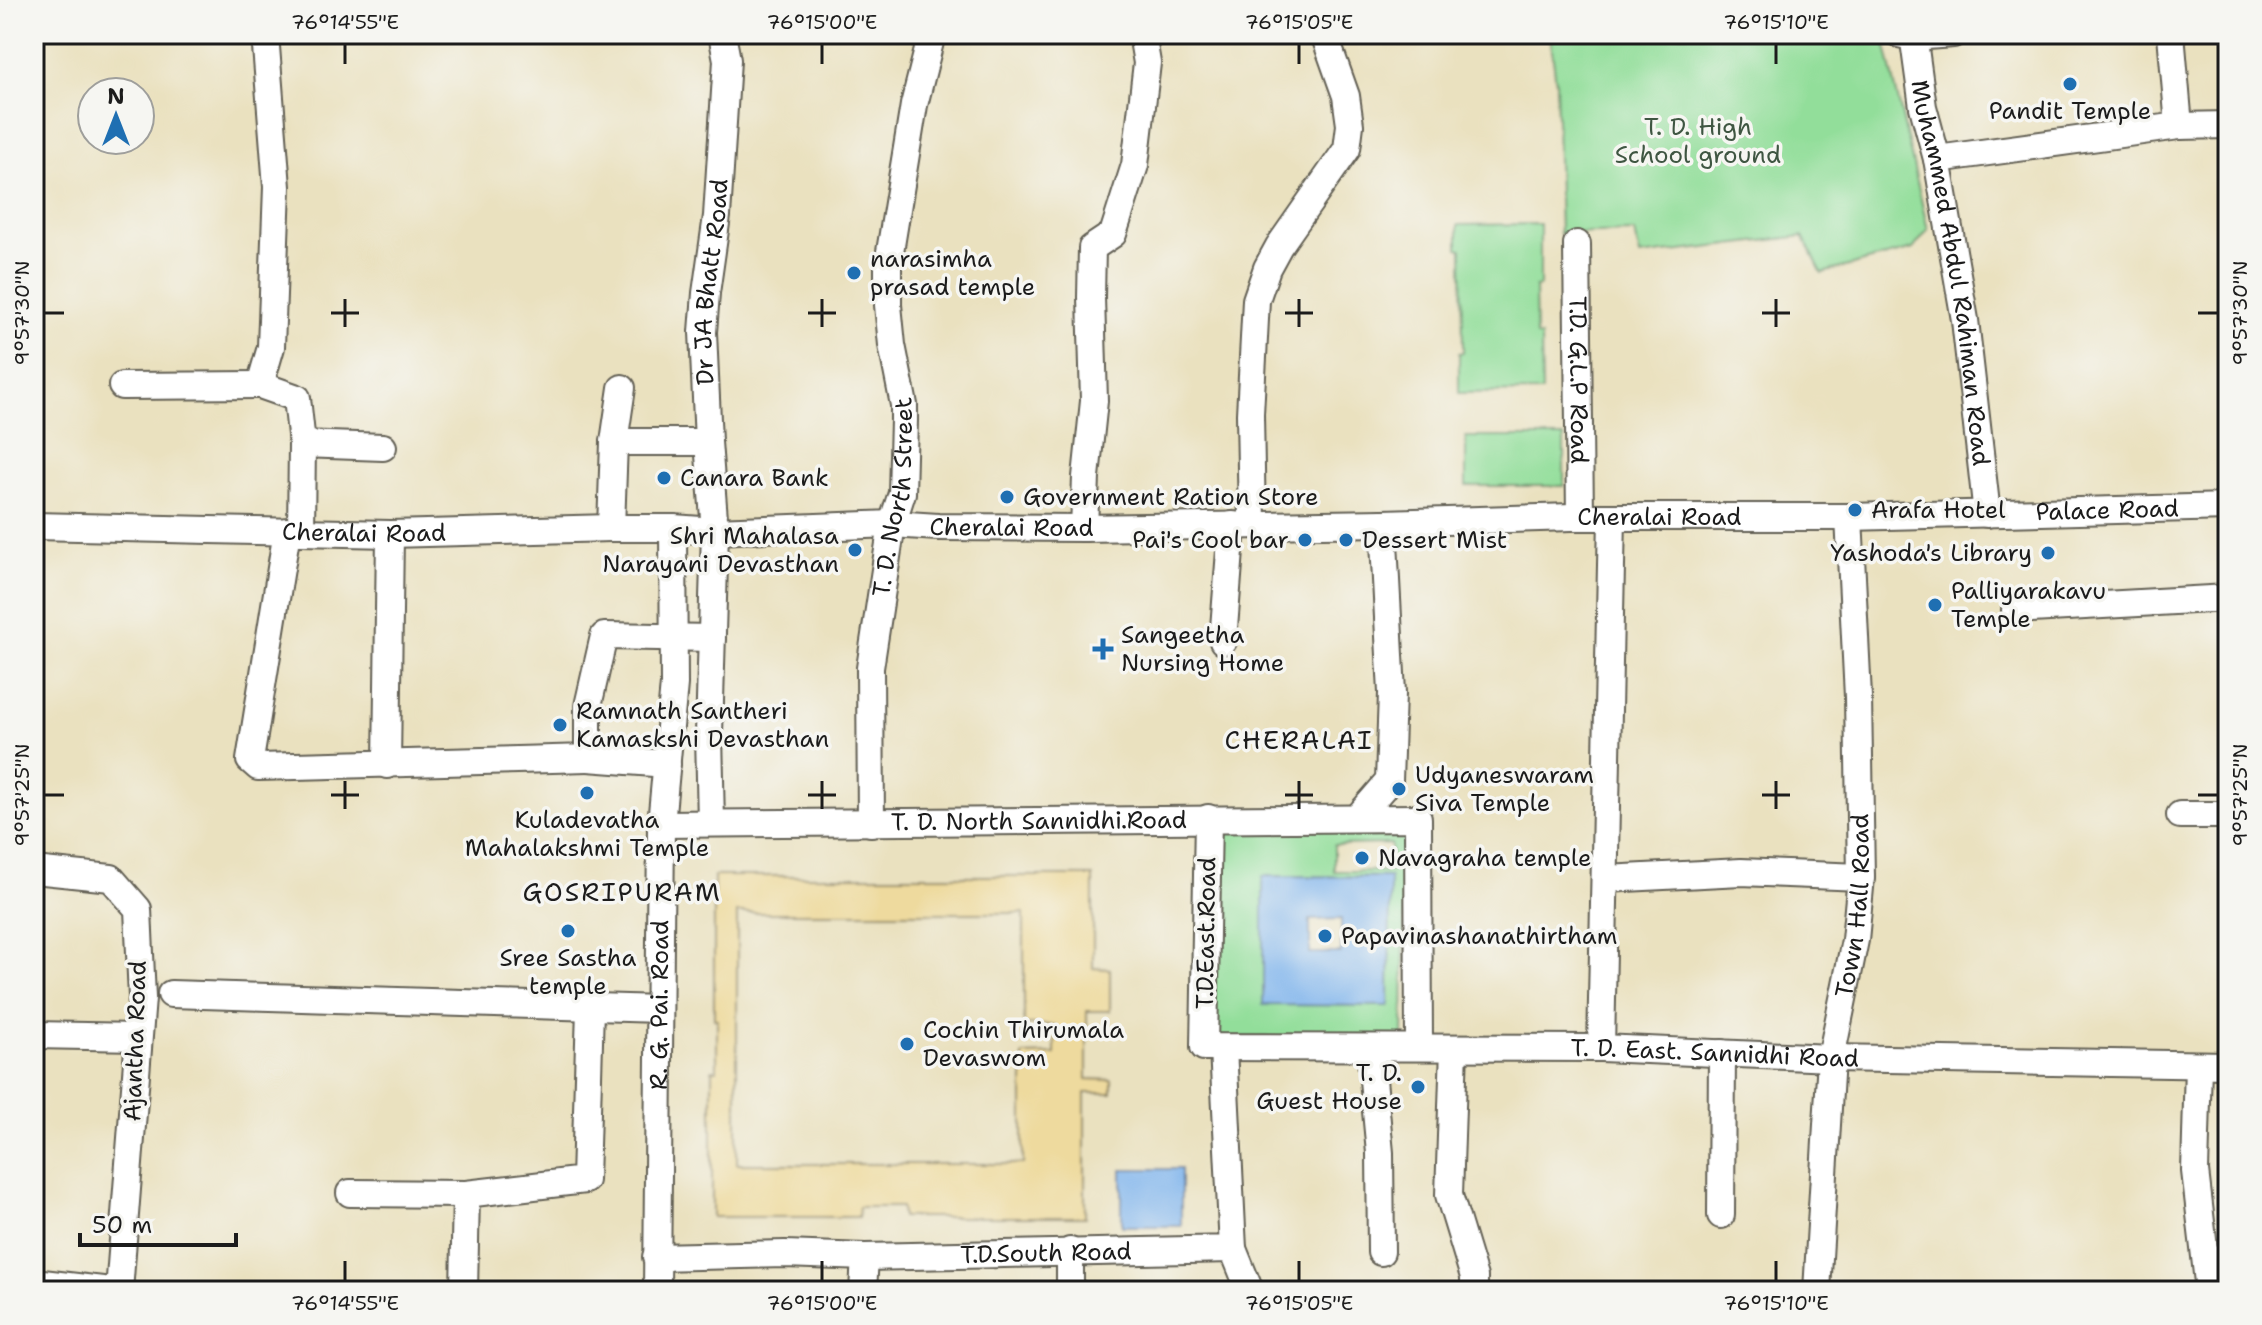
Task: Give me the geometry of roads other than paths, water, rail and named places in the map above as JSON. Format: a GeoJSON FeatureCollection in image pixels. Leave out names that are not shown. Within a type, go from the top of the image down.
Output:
{"type":"FeatureCollection","features":[{"type":"Feature","properties":{"kind":"street"},"geometry":{"type":"LineString","coordinates":[[260,385],[271,347],[277,187],[265,34]]}},
{"type":"Feature","properties":{"kind":"street","name":"Dr JA Bhatt Road"},"geometry":{"type":"LineString","coordinates":[[711,823],[709,734],[715,531],[703,332],[719,185],[727,60],[722,34]]}},
{"type":"Feature","properties":{"kind":"street","name":"T. D. North Street"},"geometry":{"type":"LineString","coordinates":[[871,823],[870,668],[892,524],[902,493],[904,405],[891,332],[888,264],[914,105],[932,34]]}},
{"type":"Feature","properties":{"kind":"street"},"geometry":{"type":"LineString","coordinates":[[1084,528],[1094,401],[1092,248],[1113,234],[1135,165],[1147,63],[1142,34]]}},
{"type":"Feature","properties":{"kind":"street"},"geometry":{"type":"LineString","coordinates":[[1223,641],[1242,525],[1256,300],[1267,268],[1279,246],[1347,149],[1350,125],[1346,96],[1324,34]]}},
{"type":"Feature","properties":{"kind":"street"},"geometry":{"type":"LineString","coordinates":[[1909,35],[1953,34]]}},
{"type":"Feature","properties":{"kind":"street"},"geometry":{"type":"LineString","coordinates":[[2171,34],[2179,126]]}},
{"type":"Feature","properties":{"kind":"street","name":"Muhammed Abdul Rahiman Road"},"geometry":{"type":"LineString","coordinates":[[1909,35],[1937,159],[1965,320],[1987,514]]}},
{"type":"Feature","properties":{"kind":"street"},"geometry":{"type":"LineString","coordinates":[[1937,159],[2179,126],[2228,125]]}},
{"type":"Feature","properties":{"kind":"street","name":"T.D. G.L.P Road"},"geometry":{"type":"LineString","coordinates":[[1577,244],[1580,517]]}},
{"type":"Feature","properties":{"kind":"street"},"geometry":{"type":"LineString","coordinates":[[122,386],[260,385],[297,398],[302,444],[294,532],[250,760],[258,767],[588,758],[667,764]]}},
{"type":"Feature","properties":{"kind":"street"},"geometry":{"type":"LineString","coordinates":[[611,528],[614,442],[622,388]]}},
{"type":"Feature","properties":{"kind":"street"},"geometry":{"type":"LineString","coordinates":[[614,442],[708,442]]}},
{"type":"Feature","properties":{"kind":"street"},"geometry":{"type":"LineString","coordinates":[[302,444],[383,447]]}},
{"type":"Feature","properties":{"kind":"street","name":"Palace Road"},"geometry":{"type":"LineString","coordinates":[[1987,514],[2228,507]]}},
{"type":"Feature","properties":{"kind":"street","name":"Cheralai Road"},"geometry":{"type":"LineString","coordinates":[[34,526],[390,534],[611,528],[715,531],[892,524],[1084,528],[1580,517],[1987,514]]}},
{"type":"Feature","properties":{"kind":"street"},"geometry":{"type":"LineString","coordinates":[[1601,1048],[1612,517]]}},
{"type":"Feature","properties":{"kind":"street","name":"Town Hall Road"},"geometry":{"type":"LineString","coordinates":[[1817,1291],[1831,1058],[1855,940],[1861,877],[1858,697],[1849,517]]}},
{"type":"Feature","properties":{"kind":"street"},"geometry":{"type":"LineString","coordinates":[[1357,818],[1389,781],[1392,693],[1383,523]]}},
{"type":"Feature","properties":{"kind":"street","name":"R. G. Pai. Road"},"geometry":{"type":"LineString","coordinates":[[657,1291],[661,824],[674,684],[673,528]]}},
{"type":"Feature","properties":{"kind":"street"},"geometry":{"type":"LineString","coordinates":[[387,765],[390,534]]}},
{"type":"Feature","properties":{"kind":"street"},"geometry":{"type":"LineString","coordinates":[[2015,610],[2228,598]]}},
{"type":"Feature","properties":{"kind":"street"},"geometry":{"type":"LineString","coordinates":[[588,758],[588,706],[604,636],[712,638]]}},
{"type":"Feature","properties":{"kind":"street"},"geometry":{"type":"LineString","coordinates":[[2180,815],[2228,815]]}},
{"type":"Feature","properties":{"kind":"street","name":"T.D.East.Road"},"geometry":{"type":"LineString","coordinates":[[1208,818],[1214,1047]]}},
{"type":"Feature","properties":{"kind":"street","name":"T. D. North Sannidhi.Road"},"geometry":{"type":"LineString","coordinates":[[661,824],[1418,818],[1419,1047]]}},
{"type":"Feature","properties":{"kind":"street","name":"Ajantha Road"},"geometry":{"type":"LineString","coordinates":[[34,870],[111,878],[138,909],[142,998],[119,1291]]}},
{"type":"Feature","properties":{"kind":"street"},"geometry":{"type":"LineString","coordinates":[[1606,879],[1741,872],[1861,877]]}},
{"type":"Feature","properties":{"kind":"street"},"geometry":{"type":"LineString","coordinates":[[171,994],[659,1009]]}},
{"type":"Feature","properties":{"kind":"street"},"geometry":{"type":"LineString","coordinates":[[350,1193],[466,1194],[585,1180],[590,1008]]}},
{"type":"Feature","properties":{"kind":"street"},"geometry":{"type":"LineString","coordinates":[[34,1035],[138,1037]]}},
{"type":"Feature","properties":{"kind":"street"},"geometry":{"type":"LineString","coordinates":[[1214,1047],[1233,1249],[1250,1291]]}},
{"type":"Feature","properties":{"kind":"street","name":"T. D. East. Sannidhi Road"},"geometry":{"type":"LineString","coordinates":[[1214,1047],[1601,1048],[1831,1058],[2228,1065]]}},
{"type":"Feature","properties":{"kind":"street"},"geometry":{"type":"LineString","coordinates":[[1370,1048],[1380,1153],[1381,1252]]}},
{"type":"Feature","properties":{"kind":"street"},"geometry":{"type":"LineString","coordinates":[[1454,1048],[1449,1195],[1474,1277],[1474,1291]]}},
{"type":"Feature","properties":{"kind":"street"},"geometry":{"type":"LineString","coordinates":[[1721,1215],[1722,1053]]}},
{"type":"Feature","properties":{"kind":"street"},"geometry":{"type":"LineString","coordinates":[[2198,1065],[2195,1171],[2209,1291]]}},
{"type":"Feature","properties":{"kind":"street"},"geometry":{"type":"LineString","coordinates":[[464,1291],[466,1194]]}},
{"type":"Feature","properties":{"kind":"street","name":"T.D.South Road"},"geometry":{"type":"LineString","coordinates":[[656,1257],[785,1254],[865,1257],[1233,1249]]}},
{"type":"Feature","properties":{"kind":"street"},"geometry":{"type":"LineString","coordinates":[[1070,1251],[1070,1291]]}},
{"type":"Feature","properties":{"kind":"street"},"geometry":{"type":"LineString","coordinates":[[863,1291],[865,1257]]}},
{"type":"Feature","properties":{"kind":"street"},"geometry":{"type":"LineString","coordinates":[[34,1282],[111,1291]]}},
{"type":"Feature","properties":{"kind":"water"},"geometry":{"type":"Polygon","coordinates":[[[1263,876],[1390,877],[1389,1006],[1263,1005],[1263,876]],[[1341,919],[1310,920],[1310,953],[1341,953],[1341,919]]]}},
{"type":"Feature","properties":{"kind":"water"},"geometry":{"type":"Polygon","coordinates":[[[1122,1169],[1181,1169],[1181,1226],[1122,1226],[1122,1169]]]}},
{"type":"Feature","properties":{"kind":"place","name":"Pandit Temple"},"geometry":{"type":"Point","coordinates":[2070,84]}},
{"type":"Feature","properties":{"kind":"place","name":"narasimha prasad temple"},"geometry":{"type":"Point","coordinates":[854,273]}},
{"type":"Feature","properties":{"kind":"place","name":"Canara Bank"},"geometry":{"type":"Point","coordinates":[664,478]}},
{"type":"Feature","properties":{"kind":"place","name":"Government Ration Store"},"geometry":{"type":"Point","coordinates":[1007,497]}},
{"type":"Feature","properties":{"kind":"place","name":"Arafa Hotel"},"geometry":{"type":"Point","coordinates":[1855,510]}},
{"type":"Feature","properties":{"kind":"place","name":"Pai's Cool bar"},"geometry":{"type":"Point","coordinates":[1305,540]}},
{"type":"Feature","properties":{"kind":"place","name":"Dessert Mist"},"geometry":{"type":"Point","coordinates":[1346,540]}},
{"type":"Feature","properties":{"kind":"place","name":"Shri Mahalasa Narayani Devasthan"},"geometry":{"type":"Point","coordinates":[855,550]}},
{"type":"Feature","properties":{"kind":"place","name":"Yashoda's Library"},"geometry":{"type":"Point","coordinates":[2048,553]}},
{"type":"Feature","properties":{"kind":"place","name":"Palliyarakavu Temple"},"geometry":{"type":"Point","coordinates":[1935,605]}},
{"type":"Feature","properties":{"kind":"place","name":"Sangeetha Nursing Home"},"geometry":{"type":"Point","coordinates":[1103,649]}},
{"type":"Feature","properties":{"kind":"place","name":"Ramnath Santheri Kamaskshi Devasthan"},"geometry":{"type":"Point","coordinates":[560,725]}},
{"type":"Feature","properties":{"kind":"place","name":"Udyaneswaram Siva Temple"},"geometry":{"type":"Point","coordinates":[1399,789]}},
{"type":"Feature","properties":{"kind":"place","name":"Kuladevatha Mahalakshmi Temple"},"geometry":{"type":"Point","coordinates":[587,793]}},
{"type":"Feature","properties":{"kind":"place","name":"Navagraha temple"},"geometry":{"type":"Point","coordinates":[1362,858]}},
{"type":"Feature","properties":{"kind":"place","name":"Sree Sastha temple"},"geometry":{"type":"Point","coordinates":[568,931]}},
{"type":"Feature","properties":{"kind":"place","name":"Papavinashanathirtham"},"geometry":{"type":"Point","coordinates":[1325,936]}},
{"type":"Feature","properties":{"kind":"place","name":"Cochin Thirumala Devaswom"},"geometry":{"type":"Point","coordinates":[907,1044]}},
{"type":"Feature","properties":{"kind":"place","name":"T. D. Guest House"},"geometry":{"type":"Point","coordinates":[1418,1087]}},
{"type":"Feature","properties":{"kind":"district","name":"CHERALAI"},"geometry":{"type":"Point","coordinates":[1299,739]}},
{"type":"Feature","properties":{"kind":"district","name":"GOSRIPURAM"},"geometry":{"type":"Point","coordinates":[622,891]}},
{"type":"Feature","properties":{"kind":"park label","name":"T. D. High School ground"},"geometry":{"type":"Point","coordinates":[1698,141]}}]}
